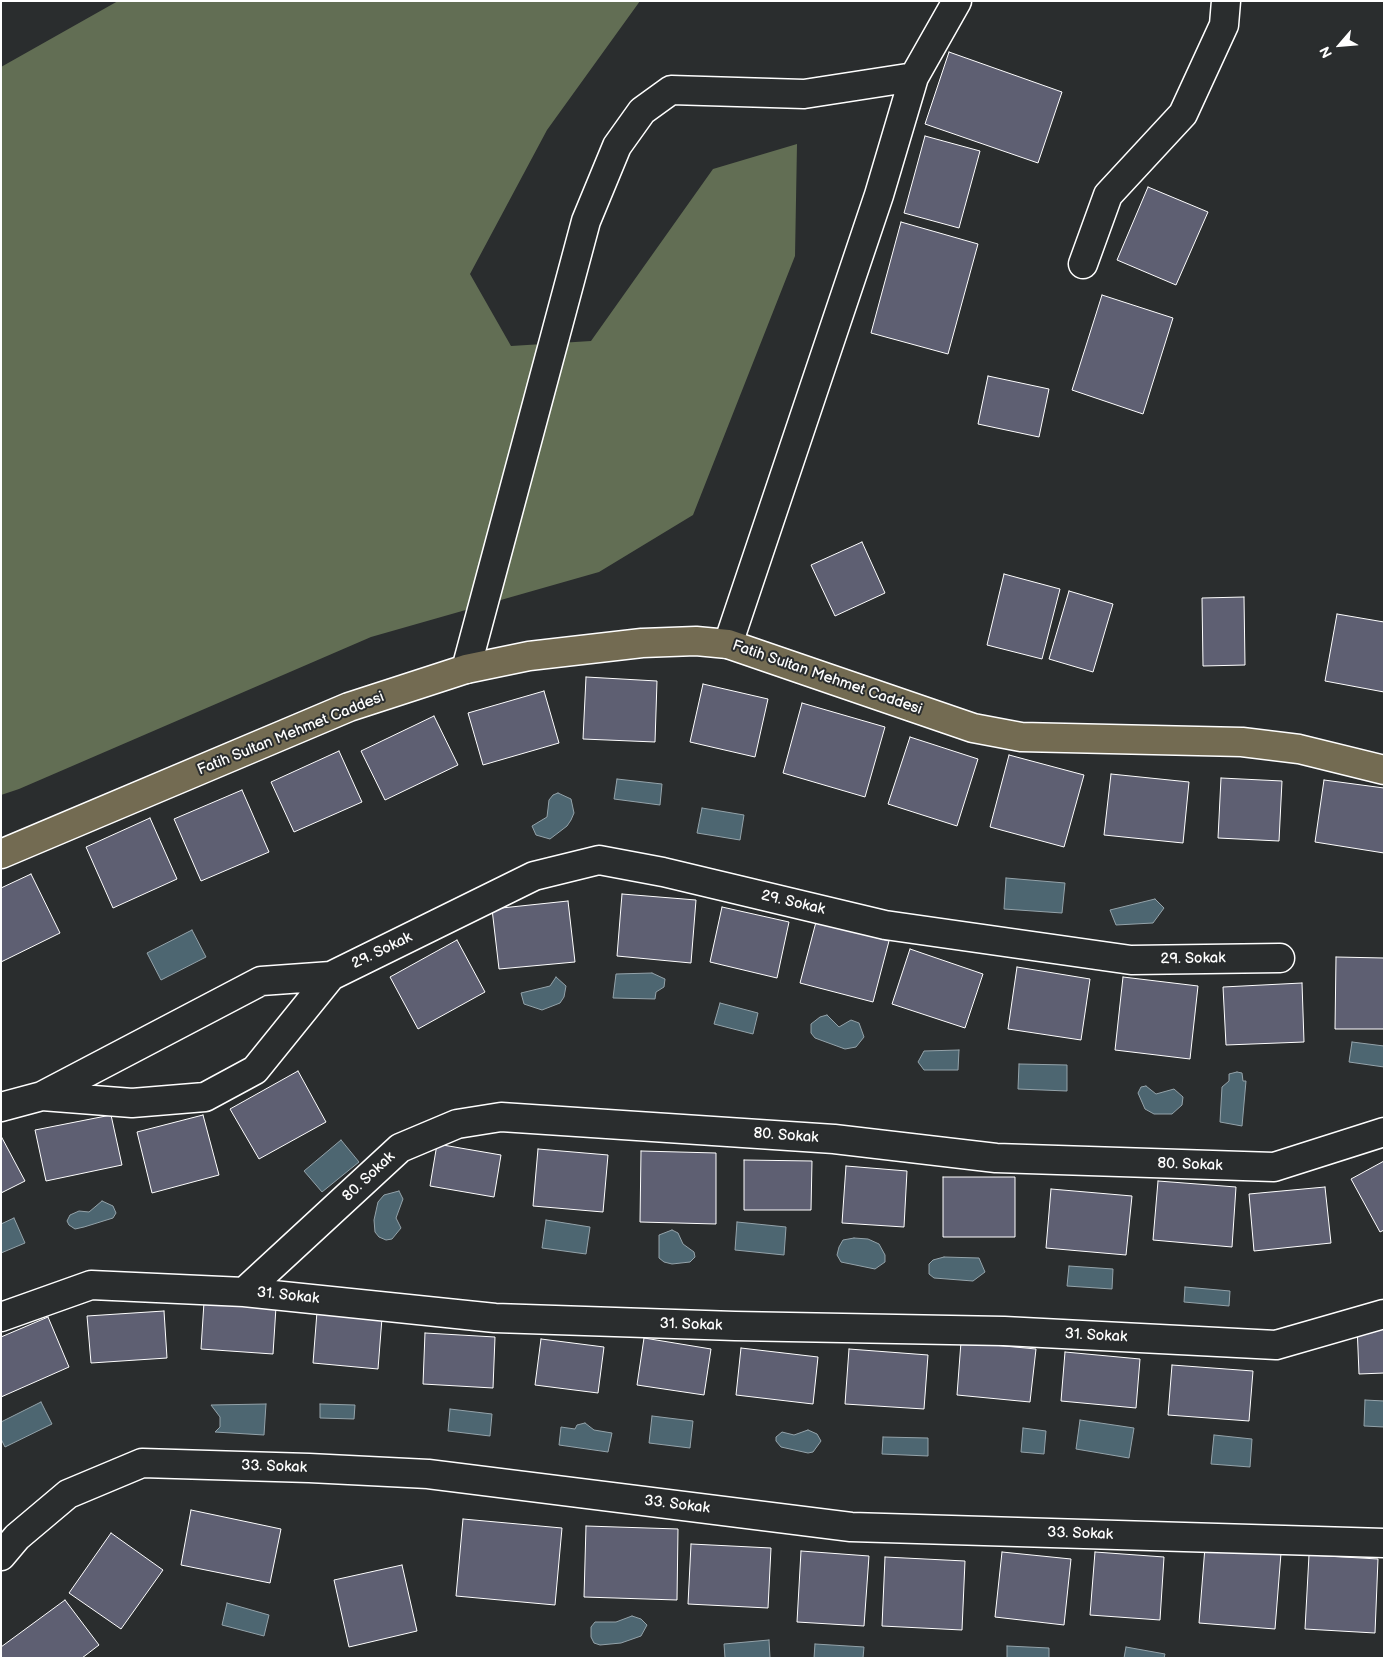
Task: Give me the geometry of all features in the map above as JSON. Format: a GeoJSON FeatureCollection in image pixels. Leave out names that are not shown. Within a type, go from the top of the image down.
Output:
{"type":"FeatureCollection","features":[{"type":"Feature","properties":{"kind":"main road","name":"Fatih Sultan Mehmet Caddesi"},"geometry":{"type":"LineString","coordinates":[[1,854],[349,707],[466,669],[529,656],[642,643],[696,641],[728,644],[973,728],[1021,737],[1242,742],[1299,748],[1384,770]]}},
{"type":"Feature","properties":{"kind":"street"},"geometry":{"type":"LineString","coordinates":[[728,644],[879,195],[914,77],[957,1]]}},
{"type":"Feature","properties":{"kind":"street"},"geometry":{"type":"LineString","coordinates":[[1083,264],[1108,195],[1183,114],[1224,25],[1226,1]]}},
{"type":"Feature","properties":{"kind":"street"},"geometry":{"type":"LineString","coordinates":[[466,669],[586,221],[617,146],[642,111],[671,90],[804,94],[914,77]]}},
{"type":"Feature","properties":{"kind":"street","name":"29. Sokak"},"geometry":{"type":"LineString","coordinates":[[1,1107],[42,1096],[261,981],[331,976],[534,876],[600,860],[662,872],[885,925],[1131,960],[1280,958]]}},
{"type":"Feature","properties":{"kind":"street","name":"29. Sokak"},"geometry":{"type":"LineString","coordinates":[[42,1096],[132,1103],[205,1097],[255,1070],[331,976]]}},
{"type":"Feature","properties":{"kind":"street","name":"80. Sokak"},"geometry":{"type":"LineString","coordinates":[[244,1292],[400,1148],[457,1124],[501,1117],[834,1139],[996,1158],[1274,1167],[1384,1132]]}},
{"type":"Feature","properties":{"kind":"street","name":"31. Sokak"},"geometry":{"type":"LineString","coordinates":[[1,1317],[91,1285],[244,1292],[495,1318],[745,1326],[1004,1331],[1276,1345],[1384,1314]]}},
{"type":"Feature","properties":{"kind":"street","name":"33. Sokak"},"geometry":{"type":"LineString","coordinates":[[1,1556],[17,1536],[68,1494],[142,1463],[428,1474],[851,1527],[1384,1543]]}},
{"type":"Feature","properties":{"kind":"green space"},"geometry":{"type":"Polygon","coordinates":[[[118,1],[640,1],[547,130],[470,274],[511,346],[591,341],[713,169],[797,144],[795,256],[693,515],[599,572],[371,637],[19,789],[1,795],[1,67],[118,1]]]}},
{"type":"Feature","properties":{"kind":"water"},"geometry":{"type":"Polygon","coordinates":[[[617,779],[662,784],[660,805],[614,799],[617,779]]]}},
{"type":"Feature","properties":{"kind":"water"},"geometry":{"type":"Polygon","coordinates":[[[558,793],[571,799],[574,813],[571,820],[567,826],[550,839],[536,835],[532,826],[547,817],[549,800],[558,793]]]}},
{"type":"Feature","properties":{"kind":"water"},"geometry":{"type":"Polygon","coordinates":[[[702,808],[744,815],[740,840],[697,833],[702,808]]]}},
{"type":"Feature","properties":{"kind":"water"},"geometry":{"type":"Polygon","coordinates":[[[1006,878],[1065,883],[1062,913],[1004,909],[1006,878]]]}},
{"type":"Feature","properties":{"kind":"water"},"geometry":{"type":"Polygon","coordinates":[[[1155,899],[1164,908],[1153,923],[1116,925],[1110,910],[1155,899]]]}},
{"type":"Feature","properties":{"kind":"water"},"geometry":{"type":"Polygon","coordinates":[[[192,930],[206,957],[161,980],[147,953],[192,930]]]}},
{"type":"Feature","properties":{"kind":"water"},"geometry":{"type":"Polygon","coordinates":[[[652,973],[665,979],[664,987],[656,992],[655,999],[613,998],[616,974],[652,973]]]}},
{"type":"Feature","properties":{"kind":"water"},"geometry":{"type":"Polygon","coordinates":[[[556,977],[566,986],[564,997],[560,1003],[542,1010],[524,1004],[521,993],[550,986],[556,977]]]}},
{"type":"Feature","properties":{"kind":"water"},"geometry":{"type":"Polygon","coordinates":[[[720,1003],[758,1013],[753,1034],[714,1024],[720,1003]]]}},
{"type":"Feature","properties":{"kind":"water"},"geometry":{"type":"Polygon","coordinates":[[[827,1015],[839,1027],[851,1020],[859,1023],[864,1037],[856,1047],[845,1049],[815,1038],[811,1033],[811,1024],[820,1017],[827,1015]]]}},
{"type":"Feature","properties":{"kind":"water"},"geometry":{"type":"Polygon","coordinates":[[[1352,1042],[1384,1046],[1384,1067],[1349,1062],[1352,1042]]]}},
{"type":"Feature","properties":{"kind":"water"},"geometry":{"type":"Polygon","coordinates":[[[959,1050],[958,1070],[924,1070],[918,1062],[924,1051],[959,1050]]]}},
{"type":"Feature","properties":{"kind":"water"},"geometry":{"type":"Polygon","coordinates":[[[1019,1064],[1067,1065],[1067,1091],[1018,1089],[1019,1064]]]}},
{"type":"Feature","properties":{"kind":"water"},"geometry":{"type":"Polygon","coordinates":[[[1242,1073],[1243,1081],[1246,1081],[1242,1126],[1220,1122],[1222,1087],[1229,1081],[1229,1074],[1242,1073]]]}},
{"type":"Feature","properties":{"kind":"water"},"geometry":{"type":"Polygon","coordinates":[[[1146,1086],[1156,1094],[1174,1089],[1183,1097],[1182,1105],[1172,1114],[1154,1114],[1145,1109],[1138,1093],[1141,1087],[1146,1086]]]}},
{"type":"Feature","properties":{"kind":"water"},"geometry":{"type":"Polygon","coordinates":[[[341,1140],[359,1162],[322,1192],[304,1171],[341,1140]]]}},
{"type":"Feature","properties":{"kind":"water"},"geometry":{"type":"Polygon","coordinates":[[[399,1191],[403,1199],[396,1218],[401,1228],[392,1239],[386,1240],[379,1237],[375,1232],[374,1220],[378,1202],[384,1195],[399,1191]]]}},
{"type":"Feature","properties":{"kind":"water"},"geometry":{"type":"Polygon","coordinates":[[[102,1201],[113,1206],[116,1213],[113,1218],[75,1229],[69,1225],[67,1221],[70,1215],[79,1211],[89,1212],[102,1201]]]}},
{"type":"Feature","properties":{"kind":"water"},"geometry":{"type":"Polygon","coordinates":[[[14,1218],[25,1243],[1,1253],[1,1224],[14,1218]]]}},
{"type":"Feature","properties":{"kind":"water"},"geometry":{"type":"Polygon","coordinates":[[[546,1220],[590,1227],[586,1254],[542,1248],[546,1220]]]}},
{"type":"Feature","properties":{"kind":"water"},"geometry":{"type":"Polygon","coordinates":[[[737,1222],[786,1227],[784,1255],[735,1250],[737,1222]]]}},
{"type":"Feature","properties":{"kind":"water"},"geometry":{"type":"Polygon","coordinates":[[[672,1230],[678,1233],[683,1244],[694,1252],[695,1257],[690,1262],[672,1264],[664,1262],[659,1258],[659,1235],[672,1230]]]}},
{"type":"Feature","properties":{"kind":"water"},"geometry":{"type":"Polygon","coordinates":[[[854,1238],[868,1239],[879,1244],[885,1255],[885,1262],[875,1269],[841,1262],[837,1255],[839,1247],[843,1240],[854,1238]]]}},
{"type":"Feature","properties":{"kind":"water"},"geometry":{"type":"Polygon","coordinates":[[[944,1257],[979,1258],[985,1272],[973,1281],[934,1278],[929,1274],[929,1264],[933,1260],[944,1257]]]}},
{"type":"Feature","properties":{"kind":"water"},"geometry":{"type":"Polygon","coordinates":[[[1069,1266],[1113,1269],[1112,1289],[1067,1286],[1069,1266]]]}},
{"type":"Feature","properties":{"kind":"water"},"geometry":{"type":"Polygon","coordinates":[[[1185,1287],[1230,1291],[1229,1306],[1184,1302],[1185,1287]]]}},
{"type":"Feature","properties":{"kind":"water"},"geometry":{"type":"Polygon","coordinates":[[[1365,1400],[1384,1401],[1384,1427],[1364,1426],[1365,1400]]]}},
{"type":"Feature","properties":{"kind":"water"},"geometry":{"type":"Polygon","coordinates":[[[41,1402],[52,1424],[5,1447],[1,1439],[1,1422],[41,1402]]]}},
{"type":"Feature","properties":{"kind":"water"},"geometry":{"type":"Polygon","coordinates":[[[266,1404],[264,1435],[215,1432],[220,1427],[220,1417],[211,1405],[266,1404]]]}},
{"type":"Feature","properties":{"kind":"water"},"geometry":{"type":"Polygon","coordinates":[[[320,1404],[355,1405],[354,1419],[320,1418],[320,1404]]]}},
{"type":"Feature","properties":{"kind":"water"},"geometry":{"type":"Polygon","coordinates":[[[450,1409],[492,1414],[490,1436],[448,1431],[450,1409]]]}},
{"type":"Feature","properties":{"kind":"water"},"geometry":{"type":"Polygon","coordinates":[[[652,1416],[693,1421],[690,1448],[649,1443],[652,1416]]]}},
{"type":"Feature","properties":{"kind":"water"},"geometry":{"type":"Polygon","coordinates":[[[1080,1420],[1134,1428],[1129,1458],[1076,1449],[1080,1420]]]}},
{"type":"Feature","properties":{"kind":"water"},"geometry":{"type":"Polygon","coordinates":[[[585,1423],[594,1430],[612,1433],[608,1452],[559,1445],[561,1427],[575,1429],[577,1425],[585,1423]]]}},
{"type":"Feature","properties":{"kind":"water"},"geometry":{"type":"Polygon","coordinates":[[[1023,1428],[1046,1431],[1044,1454],[1021,1452],[1023,1428]]]}},
{"type":"Feature","properties":{"kind":"water"},"geometry":{"type":"Polygon","coordinates":[[[808,1430],[817,1434],[821,1441],[813,1452],[808,1453],[781,1447],[776,1441],[776,1437],[782,1432],[794,1435],[808,1430]]]}},
{"type":"Feature","properties":{"kind":"water"},"geometry":{"type":"Polygon","coordinates":[[[1214,1435],[1252,1439],[1250,1467],[1211,1464],[1214,1435]]]}},
{"type":"Feature","properties":{"kind":"water"},"geometry":{"type":"Polygon","coordinates":[[[883,1437],[928,1438],[928,1456],[882,1454],[883,1437]]]}},
{"type":"Feature","properties":{"kind":"water"},"geometry":{"type":"Polygon","coordinates":[[[227,1603],[269,1615],[264,1636],[222,1625],[227,1603]]]}},
{"type":"Feature","properties":{"kind":"water"},"geometry":{"type":"Polygon","coordinates":[[[632,1616],[641,1619],[647,1625],[641,1636],[621,1643],[600,1645],[594,1643],[591,1637],[591,1627],[595,1622],[616,1622],[632,1616]]]}},
{"type":"Feature","properties":{"kind":"water"},"geometry":{"type":"Polygon","coordinates":[[[769,1640],[770,1658],[725,1658],[724,1644],[769,1640]]]}},
{"type":"Feature","properties":{"kind":"water"},"geometry":{"type":"Polygon","coordinates":[[[815,1644],[864,1647],[863,1658],[814,1658],[815,1644]]]}},
{"type":"Feature","properties":{"kind":"water"},"geometry":{"type":"Polygon","coordinates":[[[1007,1646],[1049,1648],[1049,1658],[1007,1658],[1007,1646]]]}},
{"type":"Feature","properties":{"kind":"water"},"geometry":{"type":"Polygon","coordinates":[[[1126,1647],[1165,1654],[1164,1658],[1124,1658],[1126,1647]]]}},
{"type":"Feature","properties":{"kind":"building"},"geometry":{"type":"Polygon","coordinates":[[[949,52],[1062,92],[1038,163],[925,124],[949,52]]]}},
{"type":"Feature","properties":{"kind":"building"},"geometry":{"type":"Polygon","coordinates":[[[925,136],[980,151],[959,228],[904,213],[925,136]]]}},
{"type":"Feature","properties":{"kind":"building"},"geometry":{"type":"Polygon","coordinates":[[[1148,187],[1208,212],[1176,285],[1117,260],[1148,187]]]}},
{"type":"Feature","properties":{"kind":"building"},"geometry":{"type":"Polygon","coordinates":[[[901,222],[978,244],[948,354],[871,333],[901,222]]]}},
{"type":"Feature","properties":{"kind":"building"},"geometry":{"type":"Polygon","coordinates":[[[1102,295],[1173,318],[1143,414],[1072,390],[1102,295]]]}},
{"type":"Feature","properties":{"kind":"building"},"geometry":{"type":"Polygon","coordinates":[[[988,376],[1049,389],[1039,437],[978,424],[988,376]]]}},
{"type":"Feature","properties":{"kind":"building"},"geometry":{"type":"Polygon","coordinates":[[[862,542],[885,593],[835,616],[811,565],[862,542]]]}},
{"type":"Feature","properties":{"kind":"building"},"geometry":{"type":"Polygon","coordinates":[[[1004,574],[1060,589],[1042,659],[987,645],[1004,574]]]}},
{"type":"Feature","properties":{"kind":"building"},"geometry":{"type":"Polygon","coordinates":[[[1069,591],[1113,604],[1093,672],[1049,659],[1069,591]]]}},
{"type":"Feature","properties":{"kind":"building"},"geometry":{"type":"Polygon","coordinates":[[[1244,597],[1245,665],[1203,666],[1202,598],[1244,597]]]}},
{"type":"Feature","properties":{"kind":"building"},"geometry":{"type":"Polygon","coordinates":[[[1337,614],[1384,622],[1384,692],[1325,681],[1337,614]]]}},
{"type":"Feature","properties":{"kind":"building"},"geometry":{"type":"Polygon","coordinates":[[[586,677],[657,681],[655,742],[583,739],[586,677]]]}},
{"type":"Feature","properties":{"kind":"building"},"geometry":{"type":"Polygon","coordinates":[[[703,684],[768,699],[755,757],[690,742],[703,684]]]}},
{"type":"Feature","properties":{"kind":"building"},"geometry":{"type":"Polygon","coordinates":[[[544,691],[559,743],[483,765],[468,713],[544,691]]]}},
{"type":"Feature","properties":{"kind":"building"},"geometry":{"type":"Polygon","coordinates":[[[802,703],[885,727],[865,797],[783,773],[802,703]]]}},
{"type":"Feature","properties":{"kind":"building"},"geometry":{"type":"Polygon","coordinates":[[[434,716],[458,765],[385,800],[361,751],[434,716]]]}},
{"type":"Feature","properties":{"kind":"building"},"geometry":{"type":"Polygon","coordinates":[[[910,737],[978,759],[957,826],[888,804],[910,737]]]}},
{"type":"Feature","properties":{"kind":"building"},"geometry":{"type":"Polygon","coordinates":[[[339,751],[362,802],[294,832],[271,782],[339,751]]]}},
{"type":"Feature","properties":{"kind":"building"},"geometry":{"type":"Polygon","coordinates":[[[1009,755],[1084,775],[1064,847],[990,827],[1009,755]]]}},
{"type":"Feature","properties":{"kind":"building"},"geometry":{"type":"Polygon","coordinates":[[[1111,774],[1189,782],[1183,843],[1104,835],[1111,774]]]}},
{"type":"Feature","properties":{"kind":"building"},"geometry":{"type":"Polygon","coordinates":[[[1221,778],[1282,781],[1279,841],[1218,838],[1221,778]]]}},
{"type":"Feature","properties":{"kind":"building"},"geometry":{"type":"Polygon","coordinates":[[[1324,780],[1384,788],[1384,853],[1315,842],[1324,780]]]}},
{"type":"Feature","properties":{"kind":"building"},"geometry":{"type":"Polygon","coordinates":[[[242,790],[269,852],[201,881],[174,819],[242,790]]]}},
{"type":"Feature","properties":{"kind":"building"},"geometry":{"type":"Polygon","coordinates":[[[150,818],[177,879],[113,908],[86,847],[150,818]]]}},
{"type":"Feature","properties":{"kind":"building"},"geometry":{"type":"Polygon","coordinates":[[[31,874],[60,933],[1,962],[1,888],[31,874]]]}},
{"type":"Feature","properties":{"kind":"building"},"geometry":{"type":"Polygon","coordinates":[[[622,894],[696,900],[691,963],[617,956],[622,894]]]}},
{"type":"Feature","properties":{"kind":"building"},"geometry":{"type":"Polygon","coordinates":[[[568,901],[575,962],[499,969],[492,909],[568,901]]]}},
{"type":"Feature","properties":{"kind":"building"},"geometry":{"type":"Polygon","coordinates":[[[722,907],[789,922],[777,978],[710,962],[722,907]]]}},
{"type":"Feature","properties":{"kind":"building"},"geometry":{"type":"Polygon","coordinates":[[[816,922],[889,941],[873,1002],[800,983],[816,922]]]}},
{"type":"Feature","properties":{"kind":"building"},"geometry":{"type":"Polygon","coordinates":[[[457,940],[485,992],[418,1029],[390,977],[457,940]]]}},
{"type":"Feature","properties":{"kind":"building"},"geometry":{"type":"Polygon","coordinates":[[[910,949],[983,974],[965,1028],[892,1004],[910,949]]]}},
{"type":"Feature","properties":{"kind":"building"},"geometry":{"type":"Polygon","coordinates":[[[1336,957],[1384,958],[1384,1029],[1335,1029],[1336,957]]]}},
{"type":"Feature","properties":{"kind":"building"},"geometry":{"type":"Polygon","coordinates":[[[1017,967],[1090,979],[1081,1040],[1008,1029],[1017,967]]]}},
{"type":"Feature","properties":{"kind":"building"},"geometry":{"type":"Polygon","coordinates":[[[1123,977],[1198,986],[1190,1059],[1115,1050],[1123,977]]]}},
{"type":"Feature","properties":{"kind":"building"},"geometry":{"type":"Polygon","coordinates":[[[1302,983],[1304,1042],[1226,1045],[1223,987],[1302,983]]]}},
{"type":"Feature","properties":{"kind":"building"},"geometry":{"type":"Polygon","coordinates":[[[298,1071],[326,1122],[259,1159],[230,1109],[298,1071]]]}},
{"type":"Feature","properties":{"kind":"building"},"geometry":{"type":"Polygon","coordinates":[[[111,1115],[122,1165],[46,1181],[35,1130],[111,1115]]]}},
{"type":"Feature","properties":{"kind":"building"},"geometry":{"type":"Polygon","coordinates":[[[203,1115],[219,1175],[152,1193],[137,1132],[203,1115]]]}},
{"type":"Feature","properties":{"kind":"building"},"geometry":{"type":"Polygon","coordinates":[[[1,1136],[25,1181],[1,1193],[1,1136]]]}},
{"type":"Feature","properties":{"kind":"building"},"geometry":{"type":"Polygon","coordinates":[[[437,1144],[501,1155],[494,1197],[430,1186],[437,1144]]]}},
{"type":"Feature","properties":{"kind":"building"},"geometry":{"type":"Polygon","coordinates":[[[538,1149],[608,1155],[603,1212],[533,1206],[538,1149]]]}},
{"type":"Feature","properties":{"kind":"building"},"geometry":{"type":"Polygon","coordinates":[[[641,1151],[716,1153],[716,1224],[640,1222],[641,1151]]]}},
{"type":"Feature","properties":{"kind":"building"},"geometry":{"type":"Polygon","coordinates":[[[744,1160],[812,1161],[811,1210],[744,1210],[744,1160]]]}},
{"type":"Feature","properties":{"kind":"building"},"geometry":{"type":"Polygon","coordinates":[[[1384,1161],[1384,1230],[1380,1232],[1351,1179],[1384,1161]]]}},
{"type":"Feature","properties":{"kind":"building"},"geometry":{"type":"Polygon","coordinates":[[[846,1166],[907,1171],[904,1227],[842,1223],[846,1166]]]}},
{"type":"Feature","properties":{"kind":"building"},"geometry":{"type":"Polygon","coordinates":[[[943,1177],[1015,1177],[1015,1237],[943,1237],[943,1177]]]}},
{"type":"Feature","properties":{"kind":"building"},"geometry":{"type":"Polygon","coordinates":[[[1158,1181],[1236,1187],[1232,1247],[1153,1240],[1158,1181]]]}},
{"type":"Feature","properties":{"kind":"building"},"geometry":{"type":"Polygon","coordinates":[[[1325,1187],[1331,1243],[1254,1251],[1249,1194],[1325,1187]]]}},
{"type":"Feature","properties":{"kind":"building"},"geometry":{"type":"Polygon","coordinates":[[[1051,1189],[1132,1196],[1126,1255],[1046,1248],[1051,1189]]]}},
{"type":"Feature","properties":{"kind":"building"},"geometry":{"type":"Polygon","coordinates":[[[204,1302],[276,1307],[273,1354],[201,1349],[204,1302]]]}},
{"type":"Feature","properties":{"kind":"building"},"geometry":{"type":"Polygon","coordinates":[[[164,1311],[167,1358],[91,1363],[87,1316],[164,1311]]]}},
{"type":"Feature","properties":{"kind":"building"},"geometry":{"type":"Polygon","coordinates":[[[317,1312],[382,1318],[378,1369],[313,1363],[317,1312]]]}},
{"type":"Feature","properties":{"kind":"building"},"geometry":{"type":"Polygon","coordinates":[[[48,1317],[69,1367],[1,1397],[1,1337],[48,1317]]]}},
{"type":"Feature","properties":{"kind":"building"},"geometry":{"type":"Polygon","coordinates":[[[1384,1324],[1384,1373],[1359,1374],[1357,1325],[1384,1324]]]}},
{"type":"Feature","properties":{"kind":"building"},"geometry":{"type":"Polygon","coordinates":[[[425,1333],[495,1337],[493,1388],[423,1384],[425,1333]]]}},
{"type":"Feature","properties":{"kind":"building"},"geometry":{"type":"Polygon","coordinates":[[[644,1338],[711,1349],[704,1395],[637,1385],[644,1338]]]}},
{"type":"Feature","properties":{"kind":"building"},"geometry":{"type":"Polygon","coordinates":[[[541,1339],[604,1347],[598,1393],[535,1385],[541,1339]]]}},
{"type":"Feature","properties":{"kind":"building"},"geometry":{"type":"Polygon","coordinates":[[[961,1342],[1036,1349],[1030,1402],[957,1395],[961,1342]]]}},
{"type":"Feature","properties":{"kind":"building"},"geometry":{"type":"Polygon","coordinates":[[[741,1348],[818,1357],[813,1404],[736,1395],[741,1348]]]}},
{"type":"Feature","properties":{"kind":"building"},"geometry":{"type":"Polygon","coordinates":[[[849,1349],[928,1355],[924,1409],[845,1404],[849,1349]]]}},
{"type":"Feature","properties":{"kind":"building"},"geometry":{"type":"Polygon","coordinates":[[[1065,1352],[1140,1359],[1136,1408],[1061,1401],[1065,1352]]]}},
{"type":"Feature","properties":{"kind":"building"},"geometry":{"type":"Polygon","coordinates":[[[1172,1365],[1253,1371],[1249,1421],[1168,1415],[1172,1365]]]}},
{"type":"Feature","properties":{"kind":"building"},"geometry":{"type":"Polygon","coordinates":[[[191,1510],[281,1529],[270,1583],[181,1565],[191,1510]]]}},
{"type":"Feature","properties":{"kind":"building"},"geometry":{"type":"Polygon","coordinates":[[[463,1519],[562,1528],[555,1605],[456,1596],[463,1519]]]}},
{"type":"Feature","properties":{"kind":"building"},"geometry":{"type":"Polygon","coordinates":[[[586,1526],[678,1529],[677,1600],[584,1597],[586,1526]]]}},
{"type":"Feature","properties":{"kind":"building"},"geometry":{"type":"Polygon","coordinates":[[[111,1533],[163,1570],[121,1629],[69,1593],[111,1533]]]}},
{"type":"Feature","properties":{"kind":"building"},"geometry":{"type":"Polygon","coordinates":[[[691,1544],[771,1548],[768,1608],[688,1604],[691,1544]]]}},
{"type":"Feature","properties":{"kind":"building"},"geometry":{"type":"Polygon","coordinates":[[[1205,1547],[1281,1553],[1275,1629],[1199,1623],[1205,1547]]]}},
{"type":"Feature","properties":{"kind":"building"},"geometry":{"type":"Polygon","coordinates":[[[801,1551],[869,1556],[864,1626],[797,1622],[801,1551]]]}},
{"type":"Feature","properties":{"kind":"building"},"geometry":{"type":"Polygon","coordinates":[[[1002,1552],[1071,1559],[1064,1625],[995,1617],[1002,1552]]]}},
{"type":"Feature","properties":{"kind":"building"},"geometry":{"type":"Polygon","coordinates":[[[1095,1552],[1164,1557],[1160,1620],[1090,1615],[1095,1552]]]}},
{"type":"Feature","properties":{"kind":"building"},"geometry":{"type":"Polygon","coordinates":[[[1309,1555],[1378,1559],[1375,1633],[1305,1629],[1309,1555]]]}},
{"type":"Feature","properties":{"kind":"building"},"geometry":{"type":"Polygon","coordinates":[[[885,1557],[965,1561],[962,1630],[882,1626],[885,1557]]]}},
{"type":"Feature","properties":{"kind":"building"},"geometry":{"type":"Polygon","coordinates":[[[402,1565],[417,1631],[349,1647],[334,1580],[402,1565]]]}},
{"type":"Feature","properties":{"kind":"building"},"geometry":{"type":"Polygon","coordinates":[[[65,1600],[99,1645],[82,1658],[1,1658],[1,1647],[65,1600]]]}}]}
